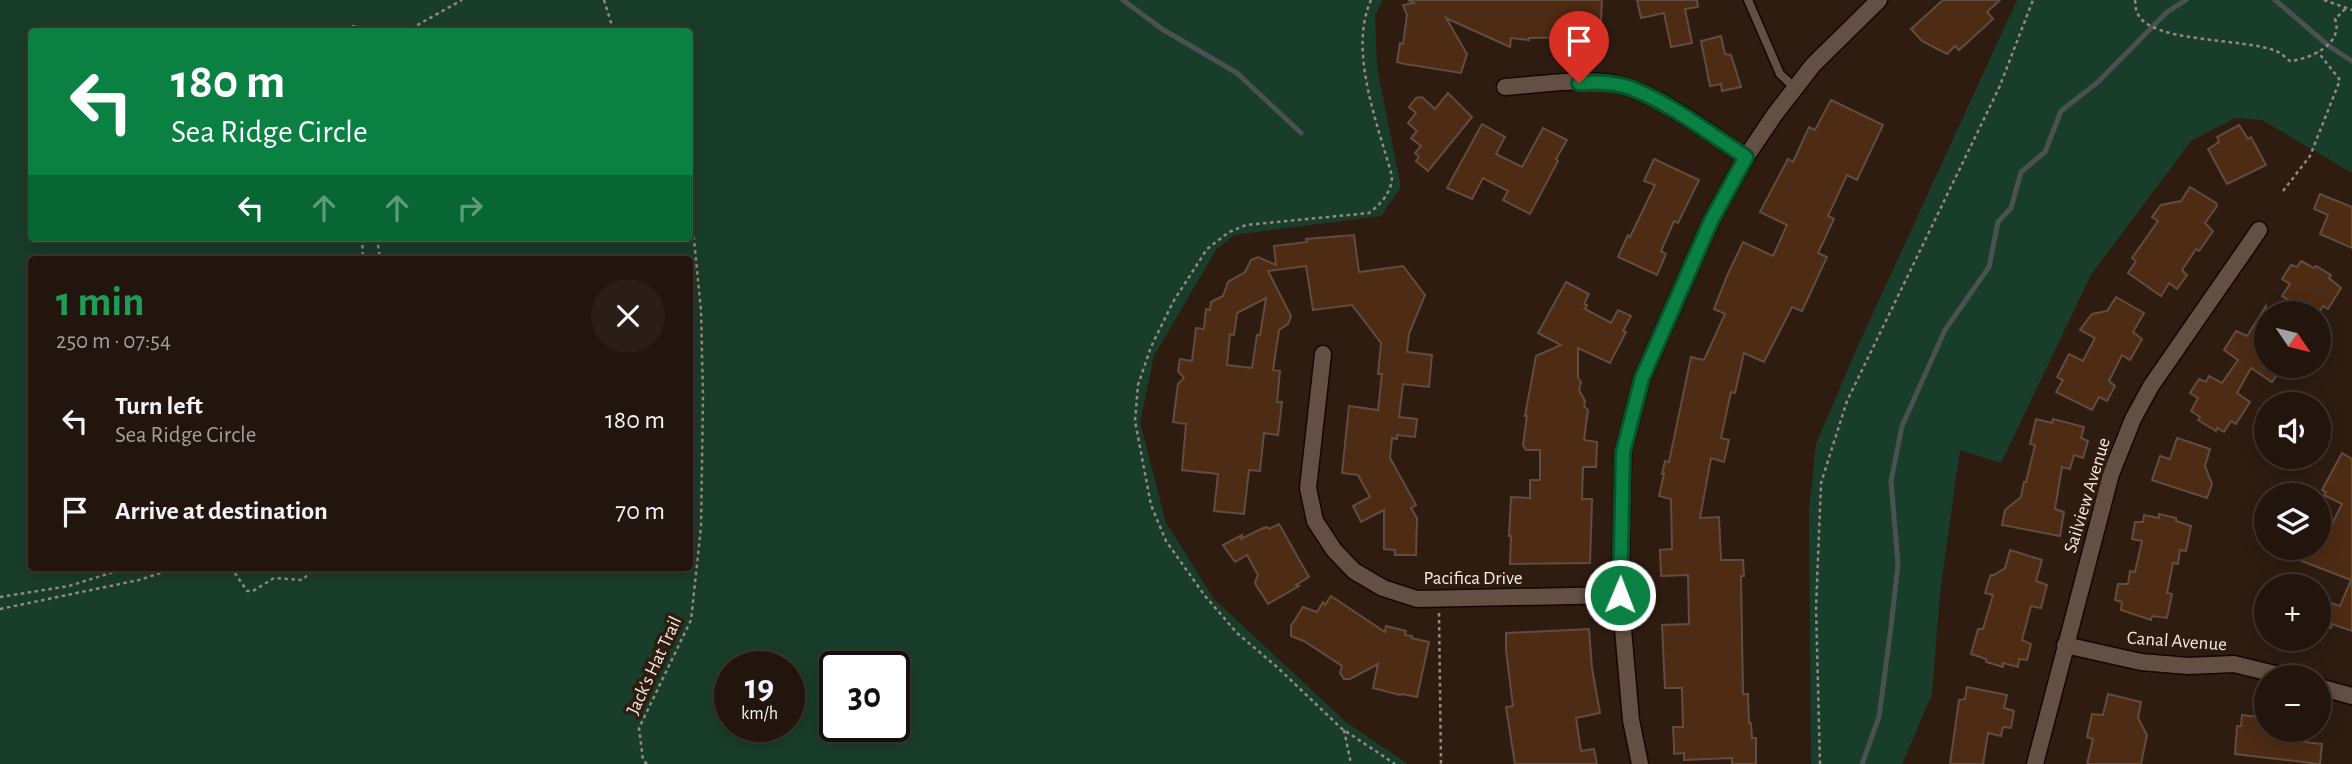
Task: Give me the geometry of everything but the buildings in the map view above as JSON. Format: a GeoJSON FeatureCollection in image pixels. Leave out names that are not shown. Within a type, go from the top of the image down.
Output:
{"type":"FeatureCollection","features":[{"type":"Feature","properties":{"kind":"street"},"geometry":{"type":"LineString","coordinates":[[1640,764],[1631,720],[1620,595],[1623,452],[1642,378],[1711,221],[1746,157],[1813,65],[1880,0]]}},
{"type":"Feature","properties":{"kind":"street"},"geometry":{"type":"LineString","coordinates":[[1505,87],[1603,82],[1631,88],[1656,100],[1746,157]]}},
{"type":"Feature","properties":{"kind":"street","name":"Sailview Avenue"},"geometry":{"type":"LineString","coordinates":[[2035,764],[2111,474],[2133,419],[2151,386],[2259,230]]}},
{"type":"Feature","properties":{"kind":"street","name":"Pacifica Drive"},"geometry":{"type":"LineString","coordinates":[[1323,354],[1308,488],[1315,521],[1334,550],[1354,571],[1383,588],[1418,599],[1620,595]]}},
{"type":"Feature","properties":{"kind":"street","name":"Canal Avenue"},"geometry":{"type":"LineString","coordinates":[[2065,645],[2141,662],[2189,666],[2234,664],[2254,669]]}},
{"type":"Feature","properties":{"kind":"street"},"geometry":{"type":"LineString","coordinates":[[2331,690],[2352,696]]}},
{"type":"Feature","properties":{"kind":"lane"},"geometry":{"type":"LineString","coordinates":[[1748,0],[1780,74],[1794,88]]}},
{"type":"Feature","properties":{"kind":"path"},"geometry":{"type":"LineString","coordinates":[[412,28],[461,0]]}},
{"type":"Feature","properties":{"kind":"path"},"geometry":{"type":"LineString","coordinates":[[604,0],[613,28]]}},
{"type":"Feature","properties":{"kind":"path"},"geometry":{"type":"LineString","coordinates":[[1371,0],[1362,38],[1367,80],[1392,176],[1392,187],[1378,206],[1369,213],[1246,225],[1229,232],[1207,249],[1173,302],[1151,347],[1138,385],[1135,421],[1151,505],[1166,541],[1205,596],[1237,633],[1344,730],[1395,764]]}},
{"type":"Feature","properties":{"kind":"path"},"geometry":{"type":"LineString","coordinates":[[1820,764],[1816,608],[1821,483],[1847,401],[1999,89],[2033,0]]}},
{"type":"Feature","properties":{"kind":"path"},"geometry":{"type":"LineString","coordinates":[[2135,0],[2139,18],[2168,34],[2277,51],[2290,61],[2302,60],[2318,52],[2335,38],[2335,19],[2346,8]]}},
{"type":"Feature","properties":{"kind":"path"},"geometry":{"type":"LineString","coordinates":[[2323,0],[2352,10]]}},
{"type":"Feature","properties":{"kind":"path"},"geometry":{"type":"LineString","coordinates":[[351,28],[367,28]]}},
{"type":"Feature","properties":{"kind":"path"},"geometry":{"type":"LineString","coordinates":[[2283,191],[2310,156],[2340,80],[2318,52]]}},
{"type":"Feature","properties":{"kind":"path","name":"Jack's Hat Trail"},"geometry":{"type":"LineString","coordinates":[[647,764],[643,760],[639,728],[691,620],[701,527],[701,310],[693,230]]}},
{"type":"Feature","properties":{"kind":"path"},"geometry":{"type":"LineString","coordinates":[[0,597],[69,586],[117,571]]}},
{"type":"Feature","properties":{"kind":"path"},"geometry":{"type":"LineString","coordinates":[[0,608],[139,580],[167,571]]}},
{"type":"Feature","properties":{"kind":"path"},"geometry":{"type":"LineString","coordinates":[[234,571],[247,591],[253,591],[274,578],[303,580],[311,571]]}},
{"type":"Feature","properties":{"kind":"path"},"geometry":{"type":"LineString","coordinates":[[1439,611],[1441,764]]}},
{"type":"Feature","properties":{"kind":"path"},"geometry":{"type":"LineString","coordinates":[[1344,730],[1351,764]]}},
{"type":"Feature","properties":{"kind":"green space"},"geometry":{"type":"Polygon","coordinates":[[[0,0],[1383,0],[1375,15],[1377,67],[1401,187],[1381,216],[1234,235],[1216,250],[1154,356],[1140,422],[1166,523],[1214,599],[1346,722],[1408,764],[0,764],[0,0]]]}},
{"type":"Feature","properties":{"kind":"green space"},"geometry":{"type":"Polygon","coordinates":[[[2017,0],[2352,0],[2352,173],[2262,120],[2235,118],[2191,141],[2091,275],[2001,463],[1960,450],[1940,593],[1932,694],[1902,764],[1811,764],[1809,510],[1816,444],[1857,348],[2017,0]]]}},
{"type":"Feature","properties":{"kind":"waterway"},"geometry":{"type":"LineString","coordinates":[[1123,0],[1162,29],[1237,73],[1301,133]]}},
{"type":"Feature","properties":{"kind":"waterway"},"geometry":{"type":"LineString","coordinates":[[1862,764],[1879,717],[1891,627],[1898,564],[1891,481],[1902,426],[1945,330],[1989,267],[1998,222],[2011,208],[2021,172],[2045,152],[2061,111],[2098,82],[2167,12],[2186,0]]}},
{"type":"Feature","properties":{"kind":"waterway"},"geometry":{"type":"LineString","coordinates":[[2275,0],[2329,46],[2352,61]]}},
{"type":"Feature","properties":{"kind":"route"},"geometry":{"type":"LineString","coordinates":[[1579,83],[1603,82],[1631,88],[1656,100],[1746,157],[1711,221],[1642,378],[1623,452],[1620,595]]}}]}
